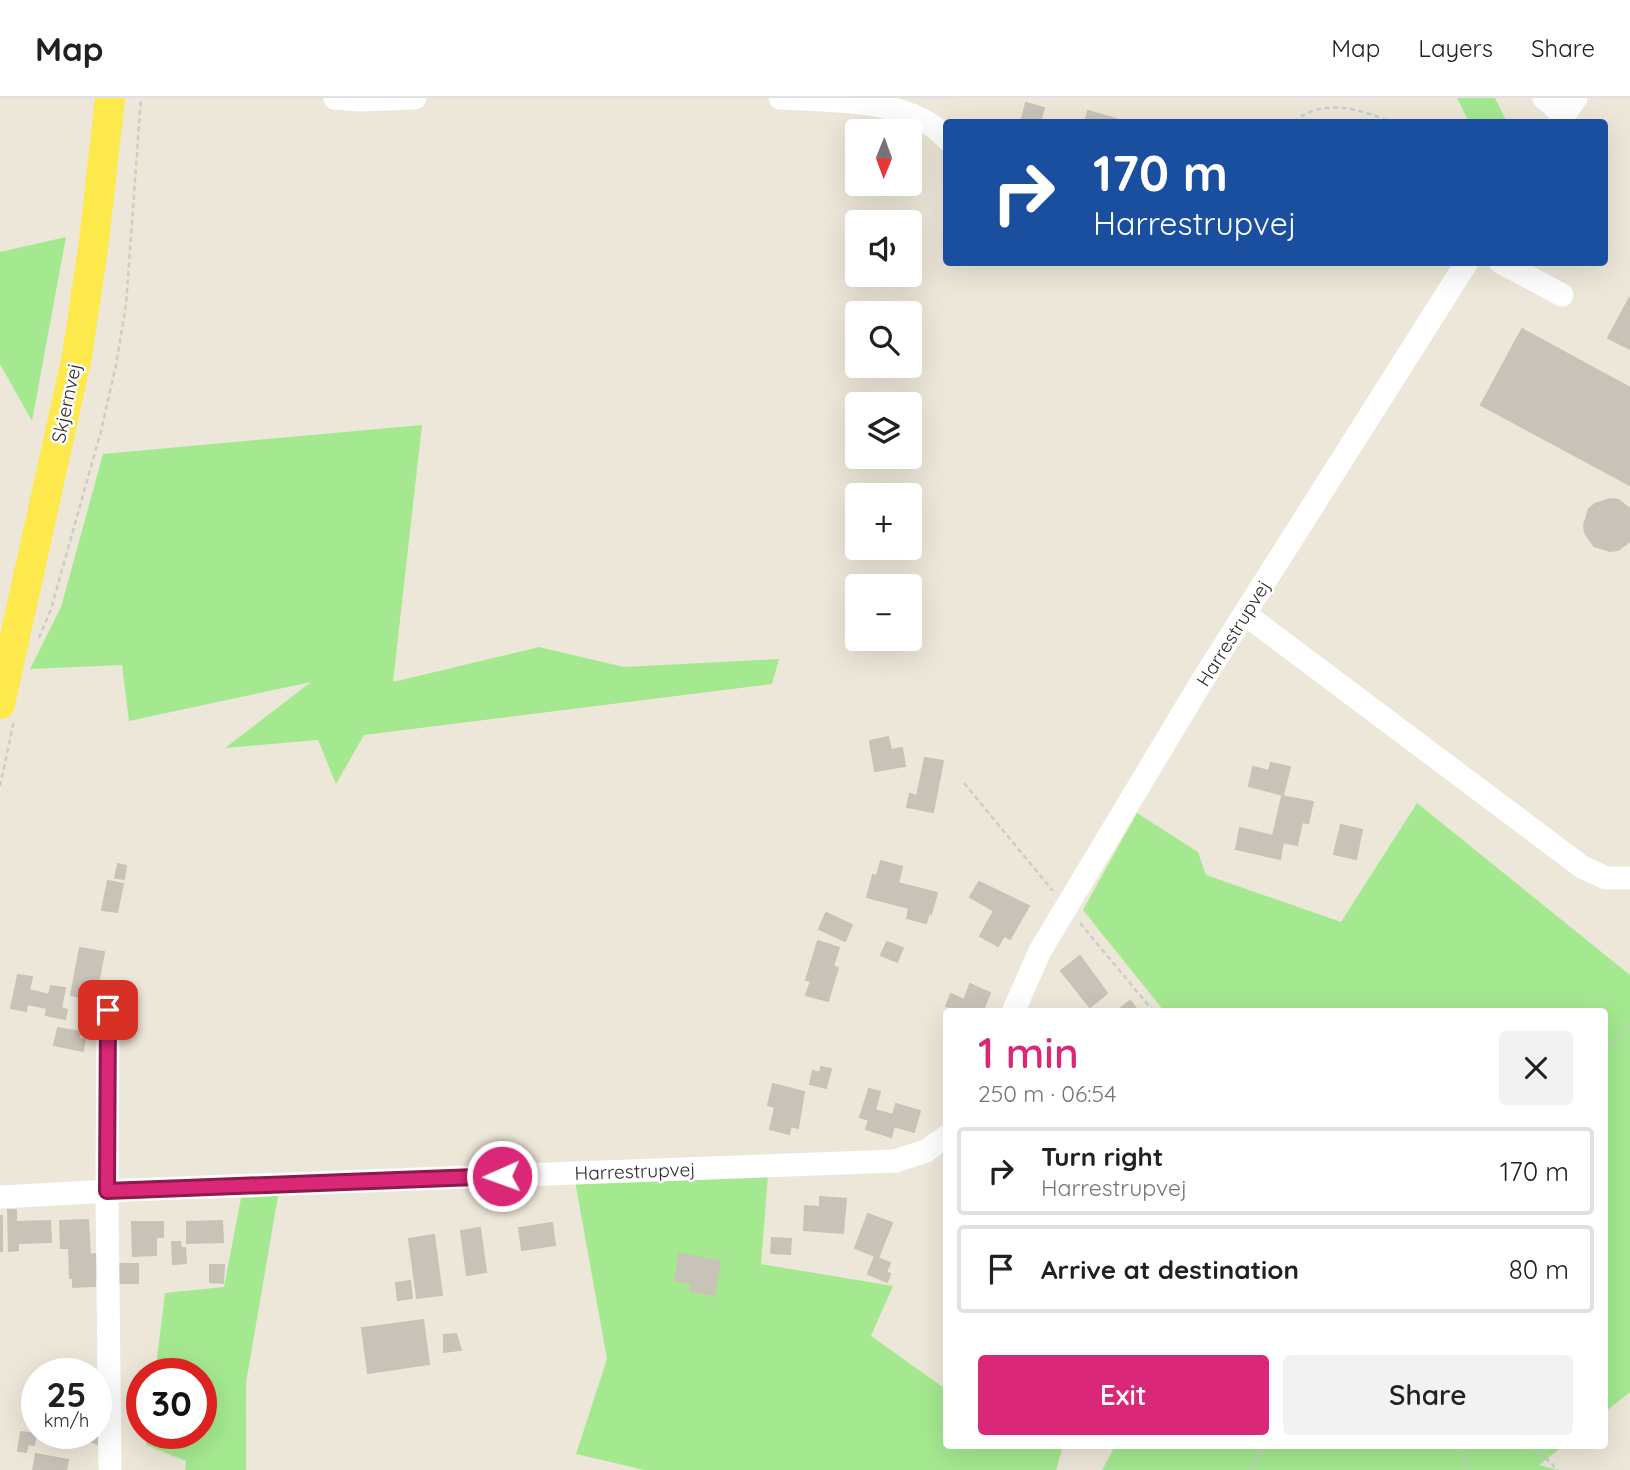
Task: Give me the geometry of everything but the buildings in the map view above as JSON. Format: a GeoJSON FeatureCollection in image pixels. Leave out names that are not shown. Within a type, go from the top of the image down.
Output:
{"type":"FeatureCollection","features":[{"type":"Feature","properties":{"kind":"main road","name":"Skjernvej"},"geometry":{"type":"LineString","coordinates":[[7,712],[77,356],[94,242],[110,98]]}},
{"type":"Feature","properties":{"kind":"street"},"geometry":{"type":"LineString","coordinates":[[335,98],[415,98]]}},
{"type":"Feature","properties":{"kind":"street"},"geometry":{"type":"LineString","coordinates":[[780,98],[888,104],[920,115],[943,134]]}},
{"type":"Feature","properties":{"kind":"street"},"geometry":{"type":"LineString","coordinates":[[1544,98],[1567,112]]}},
{"type":"Feature","properties":{"kind":"street","name":"Harrestrupvej"},"geometry":{"type":"LineString","coordinates":[[1015,1008],[1040,951],[1245,614],[1464,266]]}},
{"type":"Feature","properties":{"kind":"street"},"geometry":{"type":"LineString","coordinates":[[1508,266],[1562,295]]}},
{"type":"Feature","properties":{"kind":"street"},"geometry":{"type":"LineString","coordinates":[[1245,614],[1582,867],[1606,878],[1630,878]]}},
{"type":"Feature","properties":{"kind":"street"},"geometry":{"type":"LineString","coordinates":[[108,1010],[110,1470]]}},
{"type":"Feature","properties":{"kind":"street","name":"Harrestrupvej"},"geometry":{"type":"LineString","coordinates":[[0,1197],[895,1161],[926,1151],[943,1139]]}},
{"type":"Feature","properties":{"kind":"path"},"geometry":{"type":"LineString","coordinates":[[36,643],[51,609],[101,431],[116,365],[126,305],[141,98]]}},
{"type":"Feature","properties":{"kind":"path"},"geometry":{"type":"LineString","coordinates":[[1297,119],[1320,104],[1338,103],[1354,105],[1384,119]]}},
{"type":"Feature","properties":{"kind":"path"},"geometry":{"type":"LineString","coordinates":[[0,786],[7,712]]}},
{"type":"Feature","properties":{"kind":"path"},"geometry":{"type":"LineString","coordinates":[[1608,1047],[1630,1025]]}},
{"type":"Feature","properties":{"kind":"path"},"geometry":{"type":"LineString","coordinates":[[1251,1470],[1262,1449]]}},
{"type":"Feature","properties":{"kind":"path"},"geometry":{"type":"LineString","coordinates":[[1459,1449],[1469,1470]]}},
{"type":"Feature","properties":{"kind":"path"},"geometry":{"type":"LineString","coordinates":[[1536,1449],[1558,1470]]}},
{"type":"Feature","properties":{"kind":"green space"},"geometry":{"type":"Polygon","coordinates":[[[1457,98],[1495,98],[1506,119],[1468,119],[1457,98]]]}},
{"type":"Feature","properties":{"kind":"green space"},"geometry":{"type":"Polygon","coordinates":[[[66,237],[32,421],[0,364],[0,252],[66,237]]]}},
{"type":"Feature","properties":{"kind":"green space"},"geometry":{"type":"Polygon","coordinates":[[[422,425],[393,682],[539,647],[624,667],[779,659],[772,684],[364,735],[336,784],[318,740],[225,748],[311,682],[129,721],[122,665],[30,669],[61,607],[103,454],[422,425]]]}},
{"type":"Feature","properties":{"kind":"green space"},"geometry":{"type":"Polygon","coordinates":[[[1417,803],[1630,975],[1630,1392],[1608,1410],[1608,1008],[1162,1008],[1083,910],[1137,813],[1198,852],[1206,875],[1341,922],[1417,803]]]}},
{"type":"Feature","properties":{"kind":"green space"},"geometry":{"type":"Polygon","coordinates":[[[768,1175],[761,1264],[893,1286],[871,1336],[943,1387],[943,1449],[1062,1449],[1056,1470],[645,1470],[576,1454],[607,1359],[575,1181],[768,1175]]]}},
{"type":"Feature","properties":{"kind":"green space"},"geometry":{"type":"Polygon","coordinates":[[[278,1196],[246,1383],[246,1470],[185,1470],[186,1461],[156,1449],[217,1449],[217,1358],[157,1358],[165,1293],[224,1287],[241,1198],[278,1196]]]}},
{"type":"Feature","properties":{"kind":"green space"},"geometry":{"type":"Polygon","coordinates":[[[1113,1449],[1559,1449],[1539,1465],[1558,1470],[1102,1470],[1113,1449]]]}},
{"type":"Feature","properties":{"kind":"route"},"geometry":{"type":"LineString","coordinates":[[108,1010],[107,1191],[502,1176]]}}]}
